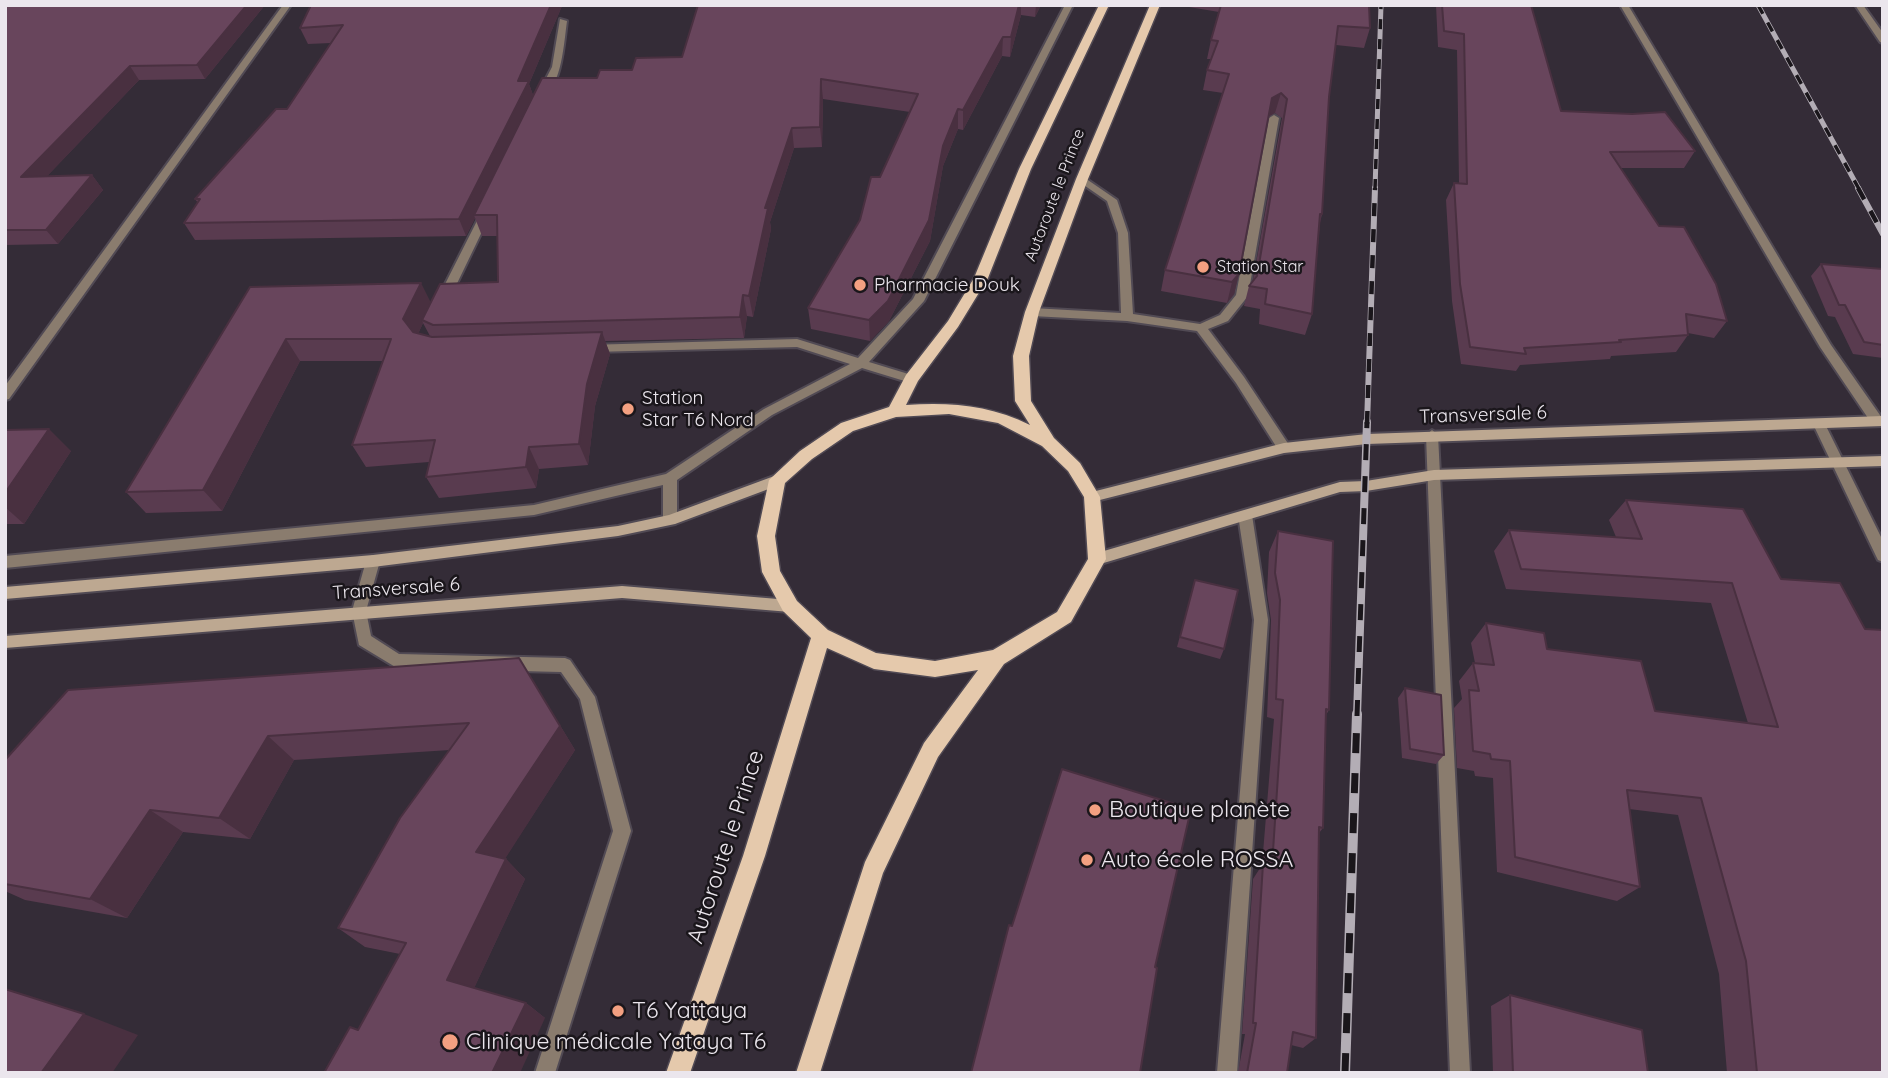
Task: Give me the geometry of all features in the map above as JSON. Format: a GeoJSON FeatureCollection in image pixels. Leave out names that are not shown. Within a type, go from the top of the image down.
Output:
{"type":"FeatureCollection","features":[{"type":"Feature","properties":{"kind":"main road","name":"Autoroute le Prince"},"geometry":{"type":"LineString","coordinates":[[895,411],[911,379],[953,324],[981,278],[1025,169],[1104,5]]}},
{"type":"Feature","properties":{"kind":"main road","name":"Autoroute le Prince"},"geometry":{"type":"LineString","coordinates":[[1048,442],[1023,401],[1021,356],[1032,312],[1082,179],[1155,5]]}},
{"type":"Feature","properties":{"kind":"main road"},"geometry":{"type":"LineString","coordinates":[[949,408],[1002,418],[1048,442],[1074,467],[1092,497],[1097,559],[1064,617],[997,658],[935,669],[874,661],[821,636],[790,606],[771,572],[766,536],[778,480],[806,455],[847,427],[895,411],[949,408]]}},
{"type":"Feature","properties":{"kind":"main road","name":"Transversale 6"},"geometry":{"type":"LineString","coordinates":[[1092,497],[1284,448],[1367,439],[1880,421]]}},
{"type":"Feature","properties":{"kind":"main road"},"geometry":{"type":"LineString","coordinates":[[1097,559],[1340,487],[1366,486],[1434,475],[1883,461]]}},
{"type":"Feature","properties":{"kind":"main road","name":"Transversale 6"},"geometry":{"type":"LineString","coordinates":[[5,593],[373,561],[618,531],[670,520],[778,480]]}},
{"type":"Feature","properties":{"kind":"main road","name":"Transversale 6"},"geometry":{"type":"LineString","coordinates":[[5,642],[359,611],[622,592],[790,606]]}},
{"type":"Feature","properties":{"kind":"main road","name":"Autoroute le Prince"},"geometry":{"type":"LineString","coordinates":[[678,1073],[754,856],[821,636]]}},
{"type":"Feature","properties":{"kind":"main road"},"geometry":{"type":"LineString","coordinates":[[808,1073],[873,870],[930,750],[997,658]]}},
{"type":"Feature","properties":{"kind":"street"},"geometry":{"type":"LineString","coordinates":[[5,396],[287,5]]}},
{"type":"Feature","properties":{"kind":"street"},"geometry":{"type":"LineString","coordinates":[[5,562],[534,510],[670,478],[768,412],[861,363],[918,301],[1069,5]]}},
{"type":"Feature","properties":{"kind":"street"},"geometry":{"type":"LineString","coordinates":[[1624,5],[1826,347],[1880,421]]}},
{"type":"Feature","properties":{"kind":"street"},"geometry":{"type":"LineString","coordinates":[[1859,5],[1883,40]]}},
{"type":"Feature","properties":{"kind":"street"},"geometry":{"type":"LineString","coordinates":[[538,104],[556,67],[564,22]]}},
{"type":"Feature","properties":{"kind":"street"},"geometry":{"type":"LineString","coordinates":[[1032,312],[1127,317],[1201,328],[1224,317],[1242,296],[1275,118]]}},
{"type":"Feature","properties":{"kind":"street"},"geometry":{"type":"LineString","coordinates":[[1082,179],[1112,200],[1123,233],[1127,317]]}},
{"type":"Feature","properties":{"kind":"street"},"geometry":{"type":"LineString","coordinates":[[441,304],[490,204]]}},
{"type":"Feature","properties":{"kind":"street"},"geometry":{"type":"LineString","coordinates":[[1201,328],[1241,380],[1284,448]]}},
{"type":"Feature","properties":{"kind":"street"},"geometry":{"type":"LineString","coordinates":[[579,349],[797,344],[911,379]]}},
{"type":"Feature","properties":{"kind":"street"},"geometry":{"type":"LineString","coordinates":[[1819,424],[1883,556]]}},
{"type":"Feature","properties":{"kind":"street"},"geometry":{"type":"LineString","coordinates":[[1432,435],[1460,1073]]}},
{"type":"Feature","properties":{"kind":"street"},"geometry":{"type":"LineString","coordinates":[[670,478],[670,520]]}},
{"type":"Feature","properties":{"kind":"street"},"geometry":{"type":"LineString","coordinates":[[1227,1073],[1261,620],[1245,515]]}},
{"type":"Feature","properties":{"kind":"street"},"geometry":{"type":"LineString","coordinates":[[373,561],[359,611],[364,640],[397,662],[565,665],[587,697],[622,831],[545,1073]]}},
{"type":"Feature","properties":{"kind":"building"},"geometry":{"type":"Polygon","coordinates":[[[5,5],[247,5],[197,65],[130,66],[21,177],[92,175],[46,230],[5,230],[5,5]]]}},
{"type":"Feature","properties":{"kind":"building"},"geometry":{"type":"Polygon","coordinates":[[[311,5],[551,5],[518,81],[529,81],[459,219],[184,223],[200,199],[195,199],[276,109],[287,109],[343,25],[300,28],[311,5]]]}},
{"type":"Feature","properties":{"kind":"building"},"geometry":{"type":"Polygon","coordinates":[[[698,5],[1019,5],[1011,37],[1003,37],[963,110],[958,109],[943,146],[929,220],[888,301],[869,320],[808,308],[860,220],[871,177],[880,177],[918,94],[821,79],[820,127],[792,128],[765,208],[768,208],[749,296],[743,295],[740,317],[433,325],[422,320],[440,284],[498,282],[497,215],[474,215],[542,78],[597,78],[600,70],[632,70],[636,58],[682,57],[698,5]]]}},
{"type":"Feature","properties":{"kind":"building"},"geometry":{"type":"Polygon","coordinates":[[[1221,5],[1369,5],[1370,28],[1338,26],[1329,97],[1322,214],[1312,314],[1265,304],[1267,289],[1249,286],[1257,276],[1287,99],[1281,93],[1272,98],[1239,274],[1232,282],[1165,270],[1229,74],[1207,70],[1218,41],[1211,40],[1221,5]]]}},
{"type":"Feature","properties":{"kind":"building"},"geometry":{"type":"Polygon","coordinates":[[[1442,5],[1531,5],[1561,111],[1632,114],[1665,112],[1695,151],[1610,152],[1659,226],[1684,227],[1716,284],[1727,321],[1686,314],[1688,335],[1524,348],[1526,354],[1470,347],[1460,284],[1454,183],[1467,184],[1464,34],[1444,31],[1442,5]]]}},
{"type":"Feature","properties":{"kind":"building"},"geometry":{"type":"Polygon","coordinates":[[[1821,264],[1883,269],[1883,345],[1864,342],[1845,305],[1839,305],[1821,264]]]}},
{"type":"Feature","properties":{"kind":"building"},"geometry":{"type":"Polygon","coordinates":[[[421,283],[403,319],[413,332],[432,337],[602,332],[587,384],[579,444],[529,447],[526,467],[426,477],[435,440],[352,445],[391,339],[286,339],[203,490],[126,492],[250,287],[421,283]]]}},
{"type":"Feature","properties":{"kind":"building"},"geometry":{"type":"Polygon","coordinates":[[[49,429],[5,493],[5,430],[49,429]]]}},
{"type":"Feature","properties":{"kind":"building"},"geometry":{"type":"Polygon","coordinates":[[[1626,500],[1743,509],[1781,579],[1840,583],[1865,629],[1883,630],[1883,1073],[1757,1073],[1746,961],[1701,798],[1627,790],[1640,887],[1515,857],[1510,761],[1491,759],[1490,754],[1473,751],[1469,690],[1479,691],[1473,663],[1494,665],[1486,623],[1544,633],[1547,649],[1641,661],[1655,711],[1778,727],[1732,583],[1521,569],[1509,530],[1642,539],[1626,500]]]}},
{"type":"Feature","properties":{"kind":"building"},"geometry":{"type":"Polygon","coordinates":[[[1278,531],[1333,541],[1329,710],[1326,709],[1323,828],[1319,827],[1316,1038],[1293,1032],[1287,1073],[1247,1073],[1256,1023],[1253,1023],[1263,864],[1272,866],[1283,700],[1276,699],[1280,600],[1275,573],[1278,531]]]}},
{"type":"Feature","properties":{"kind":"building"},"geometry":{"type":"Polygon","coordinates":[[[1195,580],[1238,590],[1224,649],[1180,637],[1195,580]]]}},
{"type":"Feature","properties":{"kind":"building"},"geometry":{"type":"Polygon","coordinates":[[[519,658],[560,726],[476,852],[506,859],[447,980],[526,1003],[492,1073],[324,1073],[350,1027],[358,1030],[406,943],[338,928],[400,818],[469,723],[268,736],[219,818],[150,810],[90,899],[5,884],[5,760],[68,690],[519,658]]]}},
{"type":"Feature","properties":{"kind":"building"},"geometry":{"type":"Polygon","coordinates":[[[1405,688],[1441,695],[1444,755],[1410,749],[1405,688]]]}},
{"type":"Feature","properties":{"kind":"building"},"geometry":{"type":"Polygon","coordinates":[[[1062,769],[1191,809],[1155,967],[1157,968],[1140,1073],[971,1073],[1009,925],[1012,926],[1062,769]]]}},
{"type":"Feature","properties":{"kind":"building"},"geometry":{"type":"Polygon","coordinates":[[[5,989],[84,1014],[41,1073],[5,1073],[5,989]]]}},
{"type":"Feature","properties":{"kind":"building"},"geometry":{"type":"Polygon","coordinates":[[[1510,995],[1642,1030],[1648,1073],[1513,1073],[1510,995]]]}},
{"type":"Feature","properties":{"kind":"railway"},"geometry":{"type":"LineString","coordinates":[[1375,189],[1381,5]]}},
{"type":"Feature","properties":{"kind":"railway"},"geometry":{"type":"LineString","coordinates":[[1758,5],[1859,189]]}},
{"type":"Feature","properties":{"kind":"railway"},"geometry":{"type":"LineString","coordinates":[[1367,424],[1375,188]]}},
{"type":"Feature","properties":{"kind":"railway"},"geometry":{"type":"LineString","coordinates":[[1858,188],[1883,234]]}},
{"type":"Feature","properties":{"kind":"railway"},"geometry":{"type":"LineString","coordinates":[[1357,716],[1367,422]]}},
{"type":"Feature","properties":{"kind":"railway"},"geometry":{"type":"LineString","coordinates":[[1345,1073],[1357,714]]}},
{"type":"Feature","properties":{"kind":"place","name":"Station Star"},"geometry":{"type":"Point","coordinates":[1203,267]}},
{"type":"Feature","properties":{"kind":"place","name":"Pharmacie Douk"},"geometry":{"type":"Point","coordinates":[860,285]}},
{"type":"Feature","properties":{"kind":"place","name":"Station Star T6 Nord"},"geometry":{"type":"Point","coordinates":[628,409]}},
{"type":"Feature","properties":{"kind":"place","name":"Boutique planète"},"geometry":{"type":"Point","coordinates":[1095,810]}},
{"type":"Feature","properties":{"kind":"place","name":"Auto école ROSSA"},"geometry":{"type":"Point","coordinates":[1087,860]}},
{"type":"Feature","properties":{"kind":"place","name":"T6 Yattaya"},"geometry":{"type":"Point","coordinates":[618,1011]}},
{"type":"Feature","properties":{"kind":"place","name":"Clinique médicale Yataya T6"},"geometry":{"type":"Point","coordinates":[450,1042]}}]}
